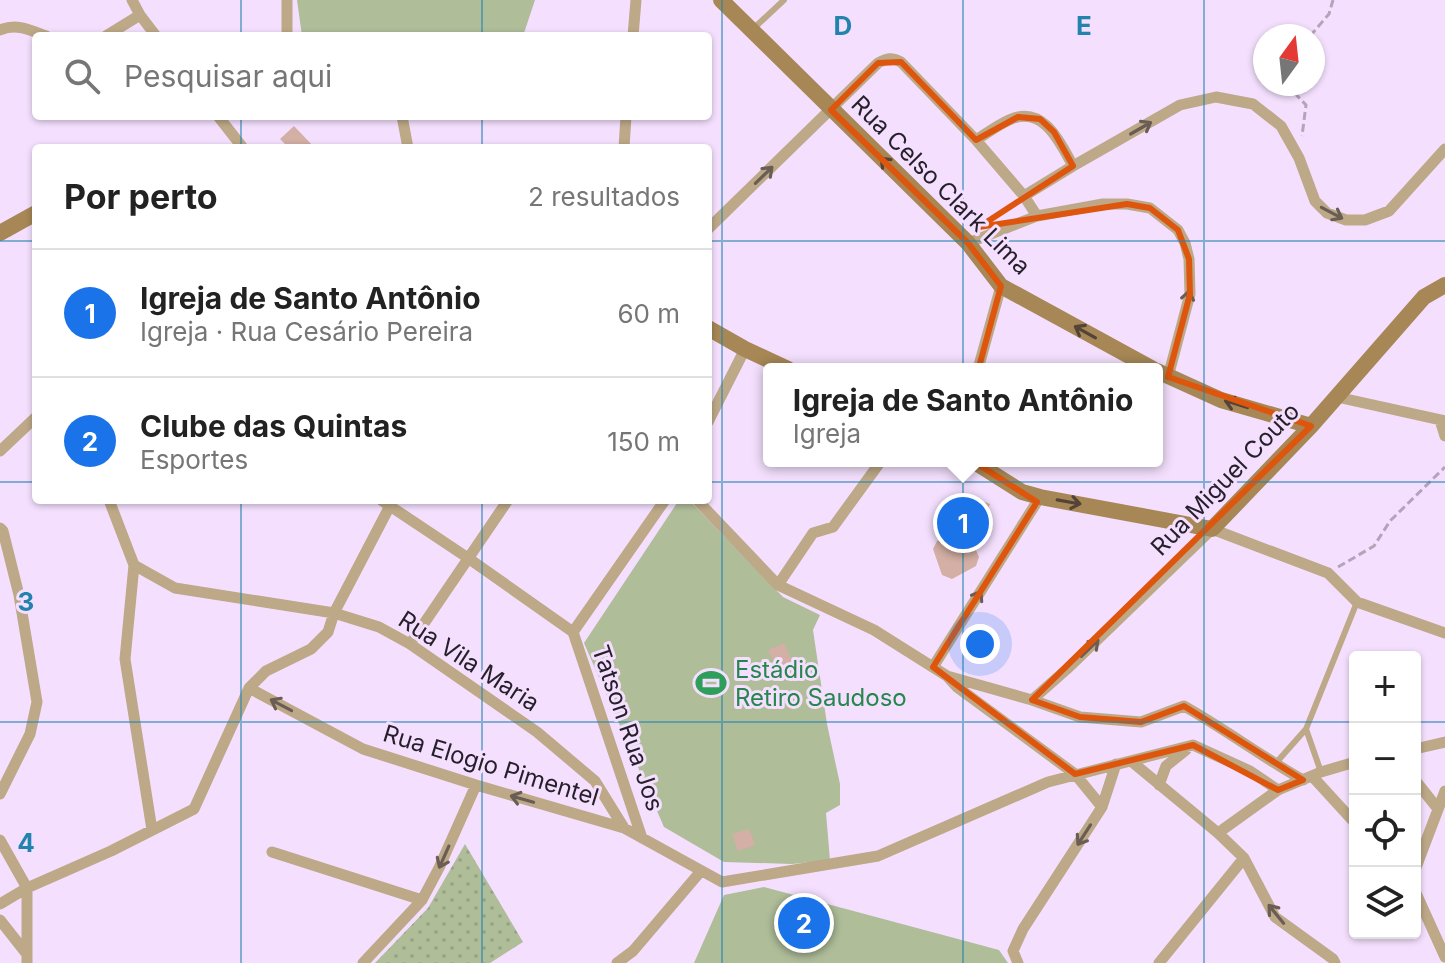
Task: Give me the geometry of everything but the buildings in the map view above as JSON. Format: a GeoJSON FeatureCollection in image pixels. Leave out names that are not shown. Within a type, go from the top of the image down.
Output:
{"type":"FeatureCollection","features":[{"type":"Feature","properties":{"kind":"street"},"geometry":{"type":"LineString","coordinates":[[132,0],[153,32]]}},
{"type":"Feature","properties":{"kind":"street"},"geometry":{"type":"LineString","coordinates":[[287,0],[287,32]]}},
{"type":"Feature","properties":{"kind":"street"},"geometry":{"type":"LineString","coordinates":[[633,32],[636,0]]}},
{"type":"Feature","properties":{"kind":"street","name":"Rua Celso Clark Lima"},"geometry":{"type":"LineString","coordinates":[[721,0],[968,243],[1001,286],[1143,363]]}},
{"type":"Feature","properties":{"kind":"street"},"geometry":{"type":"LineString","coordinates":[[112,32],[140,15]]}},
{"type":"Feature","properties":{"kind":"street"},"geometry":{"type":"LineString","coordinates":[[0,30],[18,26],[35,32]]}},
{"type":"Feature","properties":{"kind":"street"},"geometry":{"type":"LineString","coordinates":[[712,225],[886,58],[901,62],[976,140],[1037,216]]}},
{"type":"Feature","properties":{"kind":"street"},"geometry":{"type":"LineString","coordinates":[[1024,196],[1180,105],[1216,97],[1253,104],[1281,126],[1299,158],[1315,201],[1327,213],[1346,220],[1365,220],[1389,211],[1445,149]]}},
{"type":"Feature","properties":{"kind":"street"},"geometry":{"type":"LineString","coordinates":[[976,140],[1011,119],[1040,119],[1054,132],[1073,166]]}},
{"type":"Feature","properties":{"kind":"street"},"geometry":{"type":"LineString","coordinates":[[221,120],[240,144]]}},
{"type":"Feature","properties":{"kind":"street"},"geometry":{"type":"LineString","coordinates":[[403,120],[407,144]]}},
{"type":"Feature","properties":{"kind":"street"},"geometry":{"type":"LineString","coordinates":[[624,144],[626,120]]}},
{"type":"Feature","properties":{"kind":"street"},"geometry":{"type":"LineString","coordinates":[[968,243],[1037,216],[1103,204],[1150,208],[1178,230],[1189,259],[1190,294],[1163,364]]}},
{"type":"Feature","properties":{"kind":"street"},"geometry":{"type":"LineString","coordinates":[[0,233],[32,215]]}},
{"type":"Feature","properties":{"kind":"street","name":"Rua Miguel Couto"},"geometry":{"type":"LineString","coordinates":[[1032,700],[1212,529],[1311,426],[1424,297],[1445,285]]}},
{"type":"Feature","properties":{"kind":"street"},"geometry":{"type":"LineString","coordinates":[[980,363],[1001,286]]}},
{"type":"Feature","properties":{"kind":"street"},"geometry":{"type":"LineString","coordinates":[[712,330],[775,363]]}},
{"type":"Feature","properties":{"kind":"street"},"geometry":{"type":"LineString","coordinates":[[712,414],[745,349]]}},
{"type":"Feature","properties":{"kind":"street","name":"Rua Celso Clark Lima"},"geometry":{"type":"LineString","coordinates":[[1163,373],[1221,400],[1311,426]]}},
{"type":"Feature","properties":{"kind":"street"},"geometry":{"type":"LineString","coordinates":[[1337,397],[1442,420],[1445,436]]}},
{"type":"Feature","properties":{"kind":"street"},"geometry":{"type":"LineString","coordinates":[[0,451],[32,421]]}},
{"type":"Feature","properties":{"kind":"street"},"geometry":{"type":"LineString","coordinates":[[778,585],[813,533],[833,527],[877,467]]}},
{"type":"Feature","properties":{"kind":"street"},"geometry":{"type":"LineString","coordinates":[[982,467],[1022,492],[1040,497],[1212,529],[1328,573],[1357,602],[1445,633]]}},
{"type":"Feature","properties":{"kind":"street"},"geometry":{"type":"LineString","coordinates":[[933,667],[1040,497]]}},
{"type":"Feature","properties":{"kind":"street"},"geometry":{"type":"LineString","coordinates":[[111,504],[134,565],[125,659],[152,830]]}},
{"type":"Feature","properties":{"kind":"street"},"geometry":{"type":"LineString","coordinates":[[0,904],[27,888],[111,851],[194,809],[249,688],[266,671],[311,649],[328,632],[334,613],[387,504]]}},
{"type":"Feature","properties":{"kind":"street"},"geometry":{"type":"LineString","coordinates":[[391,504],[573,632],[662,504]]}},
{"type":"Feature","properties":{"kind":"street"},"geometry":{"type":"LineString","coordinates":[[410,644],[505,504]]}},
{"type":"Feature","properties":{"kind":"street"},"geometry":{"type":"LineString","coordinates":[[701,504],[778,585],[874,630],[947,676],[957,687],[1075,774],[1102,807]]}},
{"type":"Feature","properties":{"kind":"street"},"geometry":{"type":"LineString","coordinates":[[0,528],[19,595],[37,702],[30,734],[0,794]]}},
{"type":"Feature","properties":{"kind":"street","name":"Rua Vila Maria"},"geometry":{"type":"LineString","coordinates":[[134,565],[175,588],[334,613],[379,627],[410,644],[537,732],[595,781],[624,828]]}},
{"type":"Feature","properties":{"kind":"street","name":"Tatson Rua Jos"},"geometry":{"type":"LineString","coordinates":[[573,632],[642,838]]}},
{"type":"Feature","properties":{"kind":"street"},"geometry":{"type":"LineString","coordinates":[[947,676],[1080,717],[1141,722],[1184,706],[1275,764],[1312,776],[1349,816]]}},
{"type":"Feature","properties":{"kind":"street","name":"Rua Elogio Pimentel"},"geometry":{"type":"LineString","coordinates":[[249,688],[363,749],[624,828],[722,882],[878,856],[1048,782],[1075,774]]}},
{"type":"Feature","properties":{"kind":"street"},"geometry":{"type":"LineString","coordinates":[[1421,748],[1445,742]]}},
{"type":"Feature","properties":{"kind":"street"},"geometry":{"type":"LineString","coordinates":[[1075,774],[1193,745],[1250,771],[1278,790]]}},
{"type":"Feature","properties":{"kind":"street"},"geometry":{"type":"LineString","coordinates":[[1159,785],[1166,766],[1193,745]]}},
{"type":"Feature","properties":{"kind":"street"},"geometry":{"type":"LineString","coordinates":[[1131,761],[1244,858],[1275,917],[1335,963]]}},
{"type":"Feature","properties":{"kind":"street"},"geometry":{"type":"LineString","coordinates":[[1018,963],[1013,951],[1023,929],[1102,807],[1116,764]]}},
{"type":"Feature","properties":{"kind":"street"},"geometry":{"type":"LineString","coordinates":[[1218,833],[1278,790],[1349,764]]}},
{"type":"Feature","properties":{"kind":"street"},"geometry":{"type":"LineString","coordinates":[[363,963],[422,900],[476,785]]}},
{"type":"Feature","properties":{"kind":"street"},"geometry":{"type":"LineString","coordinates":[[1421,788],[1438,809]]}},
{"type":"Feature","properties":{"kind":"street"},"geometry":{"type":"LineString","coordinates":[[1416,867],[1445,791]]}},
{"type":"Feature","properties":{"kind":"street"},"geometry":{"type":"LineString","coordinates":[[0,840],[27,888],[27,958]]}},
{"type":"Feature","properties":{"kind":"street"},"geometry":{"type":"LineString","coordinates":[[272,852],[422,900]]}},
{"type":"Feature","properties":{"kind":"street"},"geometry":{"type":"LineString","coordinates":[[1159,963],[1244,858]]}},
{"type":"Feature","properties":{"kind":"street"},"geometry":{"type":"LineString","coordinates":[[617,963],[633,951],[701,871]]}},
{"type":"Feature","properties":{"kind":"street"},"geometry":{"type":"LineString","coordinates":[[1421,904],[1445,957]]}},
{"type":"Feature","properties":{"kind":"street"},"geometry":{"type":"LineString","coordinates":[[0,920],[27,958]]}},
{"type":"Feature","properties":{"kind":"lane"},"geometry":{"type":"LineString","coordinates":[[751,31],[784,0]]}},
{"type":"Feature","properties":{"kind":"lane"},"geometry":{"type":"LineString","coordinates":[[1275,764],[1306,729],[1357,602]]}},
{"type":"Feature","properties":{"kind":"lane"},"geometry":{"type":"LineString","coordinates":[[1306,729],[1312,776]]}},
{"type":"Feature","properties":{"kind":"path"},"geometry":{"type":"LineString","coordinates":[[1320,24],[1329,14],[1333,0]]}},
{"type":"Feature","properties":{"kind":"path"},"geometry":{"type":"LineString","coordinates":[[1297,96],[1306,105],[1299,158]]}},
{"type":"Feature","properties":{"kind":"path"},"geometry":{"type":"LineString","coordinates":[[1328,573],[1374,546],[1390,521],[1445,467]]}},
{"type":"Feature","properties":{"kind":"highlighted area"},"geometry":{"type":"Polygon","coordinates":[[[901,62],[976,140],[1018,117],[1040,119],[1054,132],[1073,166],[979,227],[1127,204],[1150,208],[1178,230],[1189,259],[1190,294],[1168,377],[1311,426],[1032,700],[1080,717],[1141,722],[1184,706],[1303,780],[1278,790],[1193,745],[1075,774],[933,667],[1037,502],[937,438],[973,389],[1001,286],[968,243],[831,110],[878,63],[901,62]]]}},
{"type":"Feature","properties":{"kind":"green space"},"geometry":{"type":"Polygon","coordinates":[[[297,0],[535,0],[524,32],[301,32],[297,0]]]}},
{"type":"Feature","properties":{"kind":"green space","name":"Estádio Retiro Saudoso"},"geometry":{"type":"Polygon","coordinates":[[[676,504],[693,504],[783,597],[820,615],[813,630],[827,724],[840,784],[840,805],[826,813],[830,860],[792,864],[724,862],[664,827],[584,643],[676,504]]]}},
{"type":"Feature","properties":{"kind":"green space"},"geometry":{"type":"Polygon","coordinates":[[[465,844],[523,942],[490,963],[375,963],[428,908],[465,844]]]}},
{"type":"Feature","properties":{"kind":"green space"},"geometry":{"type":"Polygon","coordinates":[[[764,887],[999,950],[1008,963],[694,963],[724,895],[764,887]]]}},
{"type":"Feature","properties":{"kind":"place","name":"Igreja de Santo Antônio"},"geometry":{"type":"Point","coordinates":[963,523]}},
{"type":"Feature","properties":{"kind":"place","name":"Estádio Retiro Saudoso"},"geometry":{"type":"Point","coordinates":[711,683]}},
{"type":"Feature","properties":{"kind":"place","name":"Clube das Quintas"},"geometry":{"type":"Point","coordinates":[804,923]}}]}
